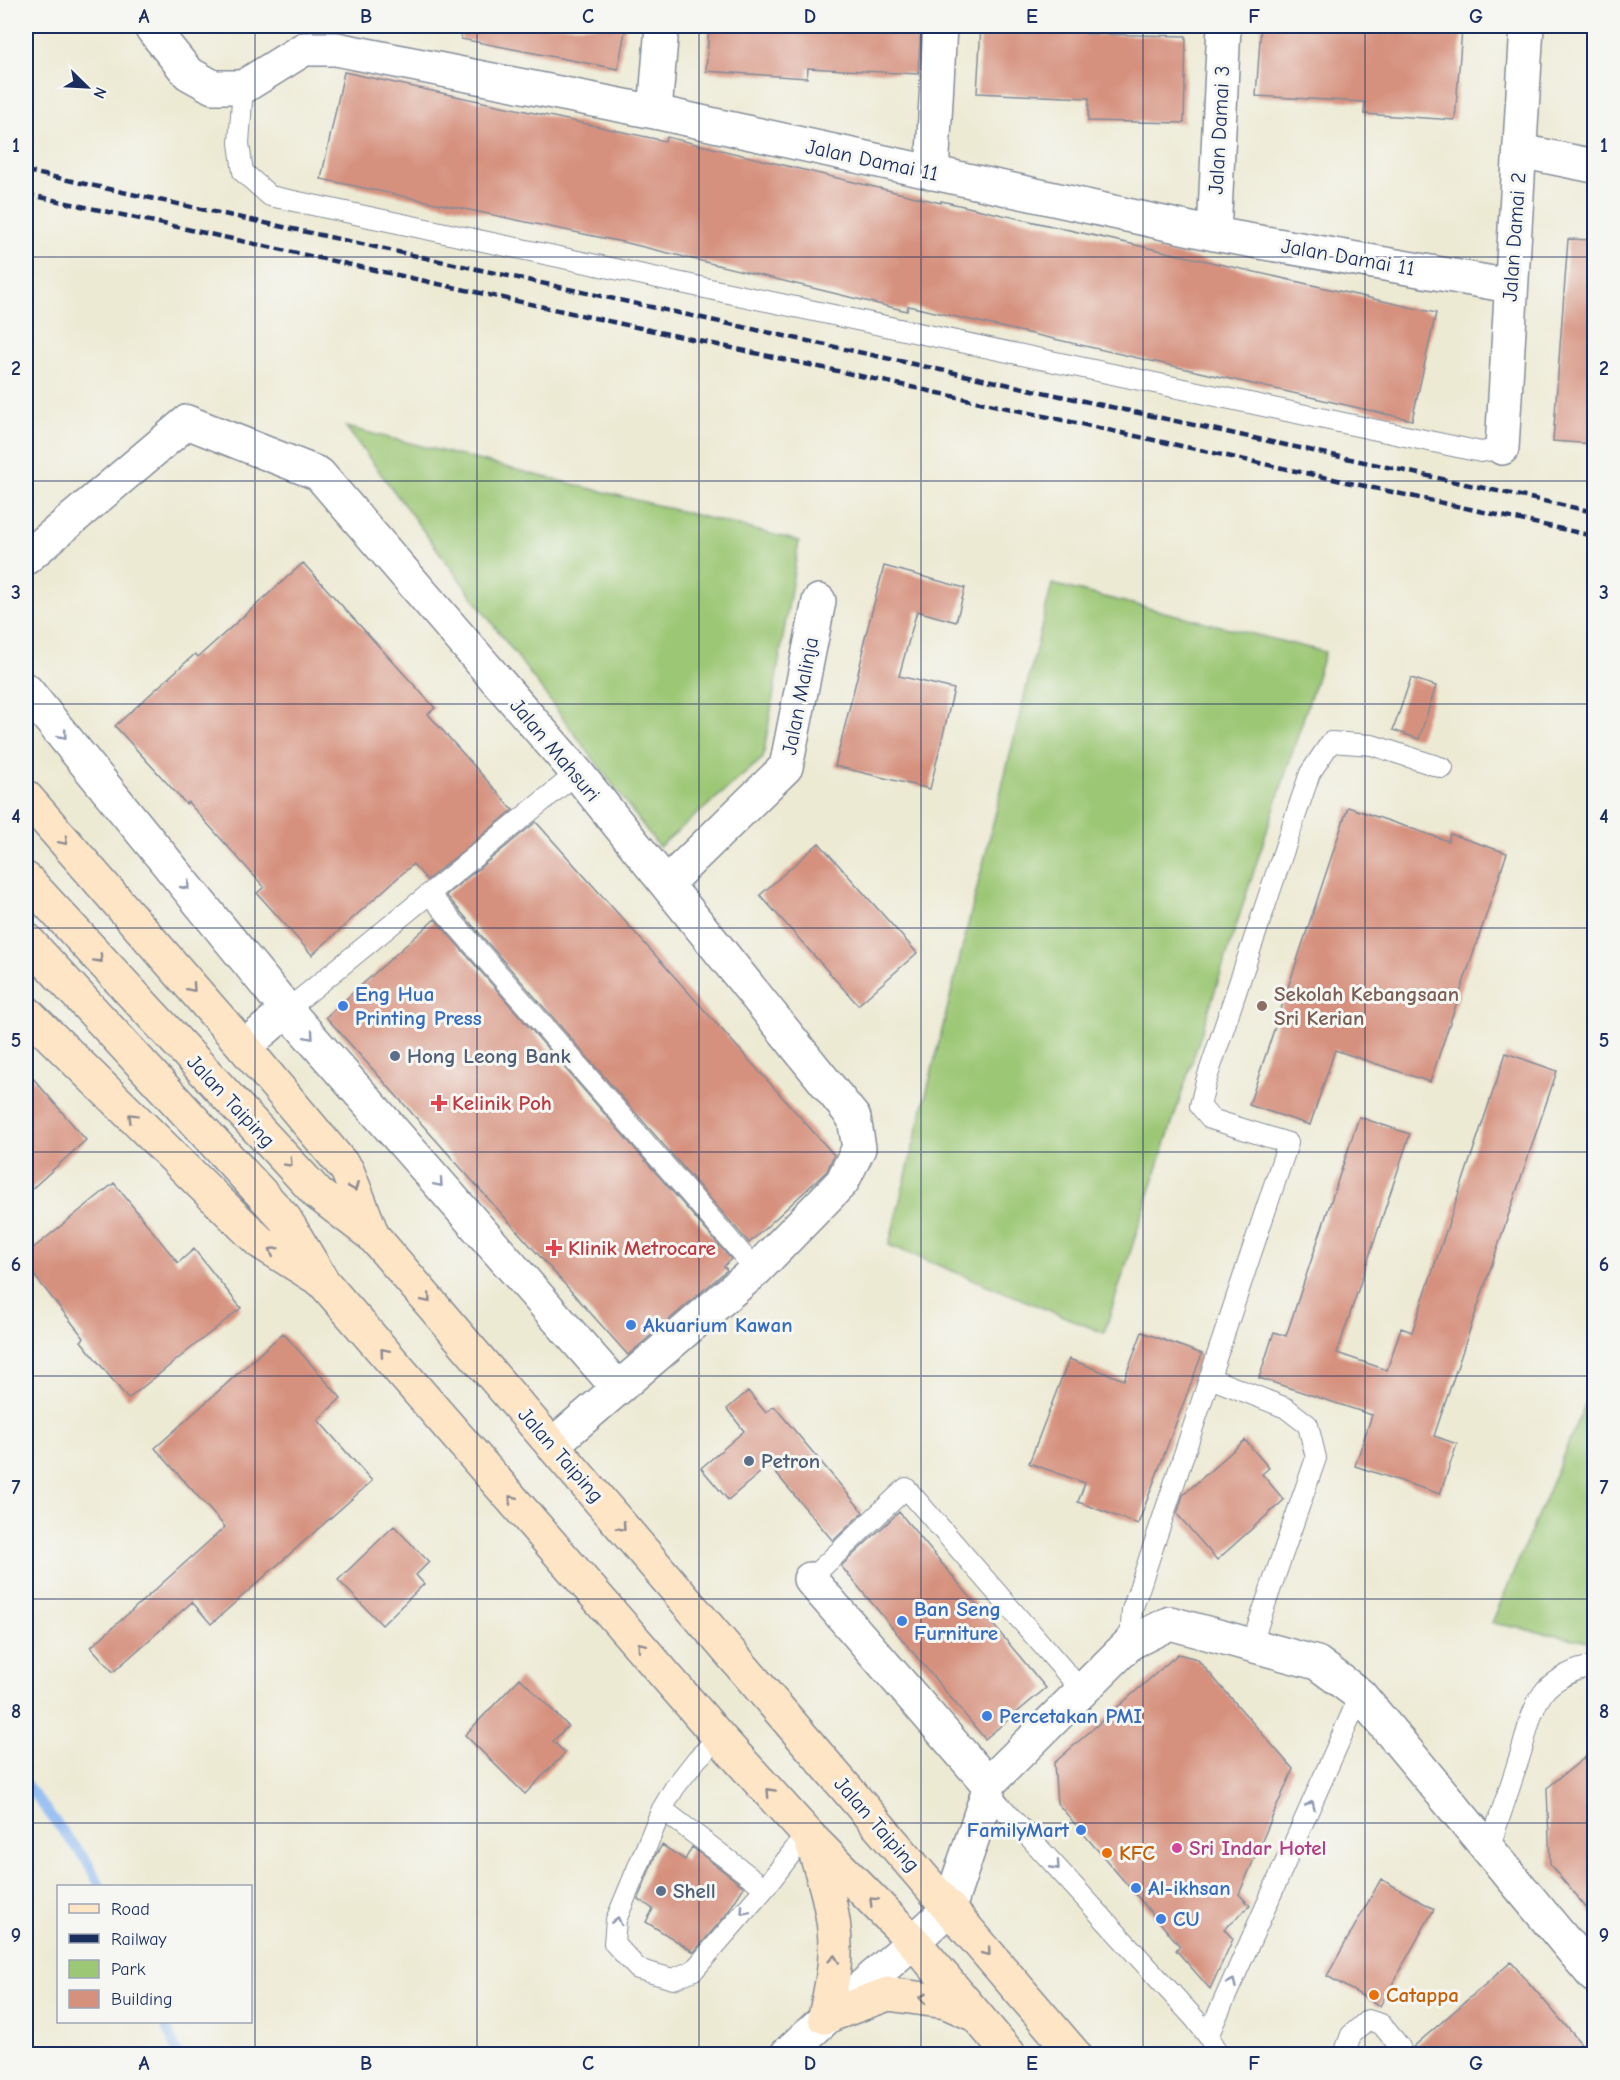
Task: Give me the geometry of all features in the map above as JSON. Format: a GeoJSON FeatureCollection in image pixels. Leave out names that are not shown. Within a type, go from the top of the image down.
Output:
{"type":"FeatureCollection","features":[{"type":"Feature","properties":{"kind":"main road"},"geometry":{"type":"LineString","coordinates":[[26,797],[244,1047],[347,1170],[373,1236]]}},
{"type":"Feature","properties":{"kind":"main road","name":"Jalan Taiping"},"geometry":{"type":"LineString","coordinates":[[26,879],[318,1194],[373,1236],[1074,2055]]}},
{"type":"Feature","properties":{"kind":"main road","name":"Jalan Taiping"},"geometry":{"type":"LineString","coordinates":[[28,941],[285,1219],[323,1282],[719,1737],[808,1834],[914,1942],[1010,2055]]}},
{"type":"Feature","properties":{"kind":"main road"},"geometry":{"type":"LineString","coordinates":[[26,1012],[260,1242],[323,1282]]}},
{"type":"Feature","properties":{"kind":"main road"},"geometry":{"type":"LineString","coordinates":[[808,1834],[824,1878],[831,1911],[835,1952],[825,2017],[888,1994],[946,2002],[978,2016]]}},
{"type":"Feature","properties":{"kind":"street"},"geometry":{"type":"LineString","coordinates":[[150,26],[188,73],[213,87],[243,87]]}},
{"type":"Feature","properties":{"kind":"street"},"geometry":{"type":"LineString","coordinates":[[655,112],[662,26]]}},
{"type":"Feature","properties":{"kind":"street"},"geometry":{"type":"LineString","coordinates":[[932,173],[940,26]]}},
{"type":"Feature","properties":{"kind":"street","name":"Jalan Damai 3"},"geometry":{"type":"LineString","coordinates":[[1214,234],[1224,26]]}},
{"type":"Feature","properties":{"kind":"street","name":"Jalan Damai 2"},"geometry":{"type":"LineString","coordinates":[[1502,448],[1527,26]]}},
{"type":"Feature","properties":{"kind":"street","name":"Jalan Damai 11"},"geometry":{"type":"LineString","coordinates":[[243,87],[304,50],[336,49],[655,112],[1214,234],[1510,286]]}},
{"type":"Feature","properties":{"kind":"street"},"geometry":{"type":"LineString","coordinates":[[1521,151],[1594,166]]}},
{"type":"Feature","properties":{"kind":"street","name":"Jalan Mahsuri"},"geometry":{"type":"LineString","coordinates":[[26,558],[187,422],[319,474],[576,773],[854,1118],[859,1148],[842,1182],[756,1270]]}},
{"type":"Feature","properties":{"kind":"street","name":"Jalan Malinja"},"geometry":{"type":"LineString","coordinates":[[666,884],[786,767],[819,602]]}},
{"type":"Feature","properties":{"kind":"street"},"geometry":{"type":"LineString","coordinates":[[26,690],[287,1010],[618,1388]]}},
{"type":"Feature","properties":{"kind":"street"},"geometry":{"type":"LineString","coordinates":[[244,1047],[287,1010]]}},
{"type":"Feature","properties":{"kind":"street"},"geometry":{"type":"LineString","coordinates":[[552,1445],[756,1270]]}},
{"type":"Feature","properties":{"kind":"street"},"geometry":{"type":"LineString","coordinates":[[810,1579],[988,1788]]}},
{"type":"Feature","properties":{"kind":"street"},"geometry":{"type":"LineString","coordinates":[[787,2055],[825,2017],[914,1942],[949,1908],[988,1788],[1130,1643],[1170,1623],[1317,1663],[1360,1695],[1488,1849],[1589,1959]]}},
{"type":"Feature","properties":{"kind":"lane"},"geometry":{"type":"LineString","coordinates":[[243,87],[239,143],[243,172],[270,196],[1481,452],[1502,448]]}},
{"type":"Feature","properties":{"kind":"lane"},"geometry":{"type":"LineString","coordinates":[[1130,1643],[1132,1610],[1288,1143],[1211,1119],[1200,1106],[1206,1081],[1310,773],[1331,742],[1372,744],[1443,768]]}},
{"type":"Feature","properties":{"kind":"lane"},"geometry":{"type":"LineString","coordinates":[[287,1010],[576,773]]}},
{"type":"Feature","properties":{"kind":"lane"},"geometry":{"type":"LineString","coordinates":[[429,894],[756,1270]]}},
{"type":"Feature","properties":{"kind":"lane"},"geometry":{"type":"LineString","coordinates":[[1209,1378],[1286,1408],[1308,1425],[1316,1458],[1251,1645]]}},
{"type":"Feature","properties":{"kind":"lane"},"geometry":{"type":"LineString","coordinates":[[810,1579],[906,1488],[1082,1691]]}},
{"type":"Feature","properties":{"kind":"lane"},"geometry":{"type":"LineString","coordinates":[[1488,1849],[1532,1712],[1544,1690],[1566,1675],[1587,1666],[1594,1668]]}},
{"type":"Feature","properties":{"kind":"lane"},"geometry":{"type":"LineString","coordinates":[[1208,2036],[1360,1695]]}},
{"type":"Feature","properties":{"kind":"lane"},"geometry":{"type":"LineString","coordinates":[[719,1737],[697,1759],[675,1787],[663,1809],[616,1920],[614,1944],[638,1969],[673,1979],[694,1970],[808,1834]]}},
{"type":"Feature","properties":{"kind":"lane"},"geometry":{"type":"LineString","coordinates":[[988,1788],[1187,2010],[1208,2036],[1218,2055]]}},
{"type":"Feature","properties":{"kind":"lane"},"geometry":{"type":"LineString","coordinates":[[663,1809],[765,1888]]}},
{"type":"Feature","properties":{"kind":"lane"},"geometry":{"type":"LineString","coordinates":[[1344,2055],[1352,2035],[1368,2020],[1381,2024],[1400,2047]]}},
{"type":"Feature","properties":{"kind":"green space"},"geometry":{"type":"Polygon","coordinates":[[[346,427],[799,541],[763,758],[659,847],[346,427]]]}},
{"type":"Feature","properties":{"kind":"green space"},"geometry":{"type":"Polygon","coordinates":[[[1052,584],[1325,652],[1104,1333],[889,1245],[1052,584]]]}},
{"type":"Feature","properties":{"kind":"green space"},"geometry":{"type":"Polygon","coordinates":[[[1594,1383],[1594,1643],[1492,1623],[1594,1383]]]}},
{"type":"Feature","properties":{"kind":"building"},"geometry":{"type":"Polygon","coordinates":[[[462,26],[626,26],[618,69],[461,39],[462,26]]]}},
{"type":"Feature","properties":{"kind":"building"},"geometry":{"type":"Polygon","coordinates":[[[709,26],[921,26],[918,74],[808,68],[807,78],[706,71],[709,26]]]}},
{"type":"Feature","properties":{"kind":"building"},"geometry":{"type":"Polygon","coordinates":[[[981,26],[1087,26],[1086,34],[1186,36],[1184,123],[1088,121],[1089,98],[977,93],[981,26]]]}},
{"type":"Feature","properties":{"kind":"building"},"geometry":{"type":"Polygon","coordinates":[[[1261,26],[1420,26],[1462,29],[1455,120],[1364,114],[1365,102],[1256,96],[1261,26]]]}},
{"type":"Feature","properties":{"kind":"building"},"geometry":{"type":"Polygon","coordinates":[[[344,72],[665,141],[667,137],[941,203],[941,201],[1436,313],[1412,420],[908,306],[907,311],[627,243],[321,179],[344,72]]]}},
{"type":"Feature","properties":{"kind":"building"},"geometry":{"type":"Polygon","coordinates":[[[1568,239],[1594,240],[1594,444],[1553,441],[1568,239]]]}},
{"type":"Feature","properties":{"kind":"building"},"geometry":{"type":"Polygon","coordinates":[[[303,563],[435,708],[428,714],[513,810],[427,880],[413,864],[312,955],[257,893],[264,887],[188,802],[186,804],[115,726],[195,654],[198,657],[303,563]]]}},
{"type":"Feature","properties":{"kind":"building"},"geometry":{"type":"Polygon","coordinates":[[[884,566],[965,588],[956,622],[917,611],[899,676],[954,689],[930,789],[835,766],[884,566]]]}},
{"type":"Feature","properties":{"kind":"building"},"geometry":{"type":"Polygon","coordinates":[[[1411,678],[1436,686],[1419,739],[1393,730],[1411,678]]]}},
{"type":"Feature","properties":{"kind":"building"},"geometry":{"type":"Polygon","coordinates":[[[1348,807],[1448,841],[1450,834],[1507,853],[1430,1082],[1335,1050],[1310,1125],[1249,1105],[1348,807]]]}},
{"type":"Feature","properties":{"kind":"building"},"geometry":{"type":"Polygon","coordinates":[[[536,822],[834,1155],[827,1171],[749,1243],[446,895],[536,822]]]}},
{"type":"Feature","properties":{"kind":"building"},"geometry":{"type":"Polygon","coordinates":[[[819,843],[917,953],[858,1005],[760,895],[819,843]]]}},
{"type":"Feature","properties":{"kind":"building"},"geometry":{"type":"Polygon","coordinates":[[[435,919],[731,1259],[724,1266],[727,1270],[628,1355],[326,1017],[435,919]]]}},
{"type":"Feature","properties":{"kind":"building"},"geometry":{"type":"Polygon","coordinates":[[[1506,1053],[1557,1071],[1434,1436],[1457,1444],[1440,1494],[1355,1466],[1372,1415],[1259,1378],[1274,1332],[1286,1336],[1359,1117],[1410,1134],[1337,1353],[1387,1370],[1401,1328],[1412,1332],[1506,1053]]]}},
{"type":"Feature","properties":{"kind":"building"},"geometry":{"type":"Polygon","coordinates":[[[26,1070],[86,1140],[26,1194],[26,1070]]]}},
{"type":"Feature","properties":{"kind":"building"},"geometry":{"type":"Polygon","coordinates":[[[114,1183],[178,1263],[194,1249],[241,1308],[128,1399],[81,1341],[84,1338],[26,1265],[26,1254],[114,1183]]]}},
{"type":"Feature","properties":{"kind":"building"},"geometry":{"type":"Polygon","coordinates":[[[1142,1332],[1202,1354],[1138,1524],[1078,1502],[1085,1483],[1029,1463],[1069,1359],[1124,1380],[1142,1332]]]}},
{"type":"Feature","properties":{"kind":"building"},"geometry":{"type":"Polygon","coordinates":[[[283,1333],[341,1398],[318,1420],[372,1481],[211,1624],[192,1602],[113,1672],[91,1647],[225,1527],[155,1448],[283,1333]]]}},
{"type":"Feature","properties":{"kind":"building"},"geometry":{"type":"Polygon","coordinates":[[[748,1391],[766,1413],[774,1406],[863,1512],[833,1541],[769,1465],[728,1500],[701,1468],[744,1431],[727,1409],[748,1391]]]}},
{"type":"Feature","properties":{"kind":"building"},"geometry":{"type":"Polygon","coordinates":[[[1245,1440],[1269,1468],[1262,1474],[1284,1500],[1217,1560],[1177,1514],[1183,1495],[1245,1440]]]}},
{"type":"Feature","properties":{"kind":"building"},"geometry":{"type":"Polygon","coordinates":[[[899,1512],[1046,1688],[985,1739],[841,1566],[899,1512]]]}},
{"type":"Feature","properties":{"kind":"building"},"geometry":{"type":"Polygon","coordinates":[[[394,1526],[429,1562],[416,1575],[424,1584],[382,1625],[338,1580],[394,1526]]]}},
{"type":"Feature","properties":{"kind":"building","name":"Sri Indar Hotel"},"geometry":{"type":"Polygon","coordinates":[[[1178,1654],[1197,1659],[1293,1769],[1239,1894],[1250,1906],[1224,1929],[1233,1939],[1210,1989],[1176,1950],[1180,1946],[1057,1803],[1054,1763],[1178,1654]]]}},
{"type":"Feature","properties":{"kind":"building"},"geometry":{"type":"Polygon","coordinates":[[[520,1678],[568,1726],[553,1741],[565,1753],[525,1794],[465,1735],[520,1678]]]}},
{"type":"Feature","properties":{"kind":"building"},"geometry":{"type":"Polygon","coordinates":[[[1594,1750],[1594,1917],[1550,1865],[1547,1788],[1594,1750]]]}},
{"type":"Feature","properties":{"kind":"building"},"geometry":{"type":"Polygon","coordinates":[[[662,1845],[685,1860],[692,1847],[744,1887],[726,1915],[694,1952],[646,1922],[653,1909],[638,1899],[655,1856],[662,1845]]]}},
{"type":"Feature","properties":{"kind":"building"},"geometry":{"type":"Polygon","coordinates":[[[1381,1879],[1434,1909],[1380,2006],[1327,1976],[1381,1879]]]}},
{"type":"Feature","properties":{"kind":"building"},"geometry":{"type":"Polygon","coordinates":[[[1511,1962],[1591,2055],[1409,2055],[1412,2048],[1511,1962]]]}},
{"type":"Feature","properties":{"kind":"waterway"},"geometry":{"type":"LineString","coordinates":[[26,1784],[88,1863],[99,1885]]}},
{"type":"Feature","properties":{"kind":"waterway"},"geometry":{"type":"LineString","coordinates":[[164,2023],[178,2054]]}},
{"type":"Feature","properties":{"kind":"railway"},"geometry":{"type":"LineString","coordinates":[[26,171],[1594,512]]}},
{"type":"Feature","properties":{"kind":"railway"},"geometry":{"type":"LineString","coordinates":[[26,194],[1594,536]]}},
{"type":"Feature","properties":{"kind":"place","name":"Eng Hua Printing Press"},"geometry":{"type":"Point","coordinates":[343,1006]}},
{"type":"Feature","properties":{"kind":"place","name":"Sekolah Kebangsaan Sri Kerian"},"geometry":{"type":"Point","coordinates":[1262,1006]}},
{"type":"Feature","properties":{"kind":"place","name":"Hong Leong Bank"},"geometry":{"type":"Point","coordinates":[395,1056]}},
{"type":"Feature","properties":{"kind":"place","name":"Kelinik Poh"},"geometry":{"type":"Point","coordinates":[439,1103]}},
{"type":"Feature","properties":{"kind":"place","name":"Klinik Metrocare"},"geometry":{"type":"Point","coordinates":[554,1248]}},
{"type":"Feature","properties":{"kind":"place","name":"Akuarium Kawan"},"geometry":{"type":"Point","coordinates":[631,1325]}},
{"type":"Feature","properties":{"kind":"place","name":"Petron"},"geometry":{"type":"Point","coordinates":[749,1461]}},
{"type":"Feature","properties":{"kind":"place","name":"Ban Seng Furniture"},"geometry":{"type":"Point","coordinates":[902,1621]}},
{"type":"Feature","properties":{"kind":"place","name":"Percetakan PMI"},"geometry":{"type":"Point","coordinates":[987,1716]}},
{"type":"Feature","properties":{"kind":"place","name":"FamilyMart"},"geometry":{"type":"Point","coordinates":[1081,1830]}},
{"type":"Feature","properties":{"kind":"place","name":"Sri Indar Hotel"},"geometry":{"type":"Point","coordinates":[1177,1848]}},
{"type":"Feature","properties":{"kind":"place","name":"KFC"},"geometry":{"type":"Point","coordinates":[1107,1853]}},
{"type":"Feature","properties":{"kind":"place","name":"Al-ikhsan"},"geometry":{"type":"Point","coordinates":[1136,1888]}},
{"type":"Feature","properties":{"kind":"place","name":"Shell"},"geometry":{"type":"Point","coordinates":[661,1891]}},
{"type":"Feature","properties":{"kind":"place","name":"CU"},"geometry":{"type":"Point","coordinates":[1161,1919]}},
{"type":"Feature","properties":{"kind":"place","name":"Catappa"},"geometry":{"type":"Point","coordinates":[1374,1995]}}]}
